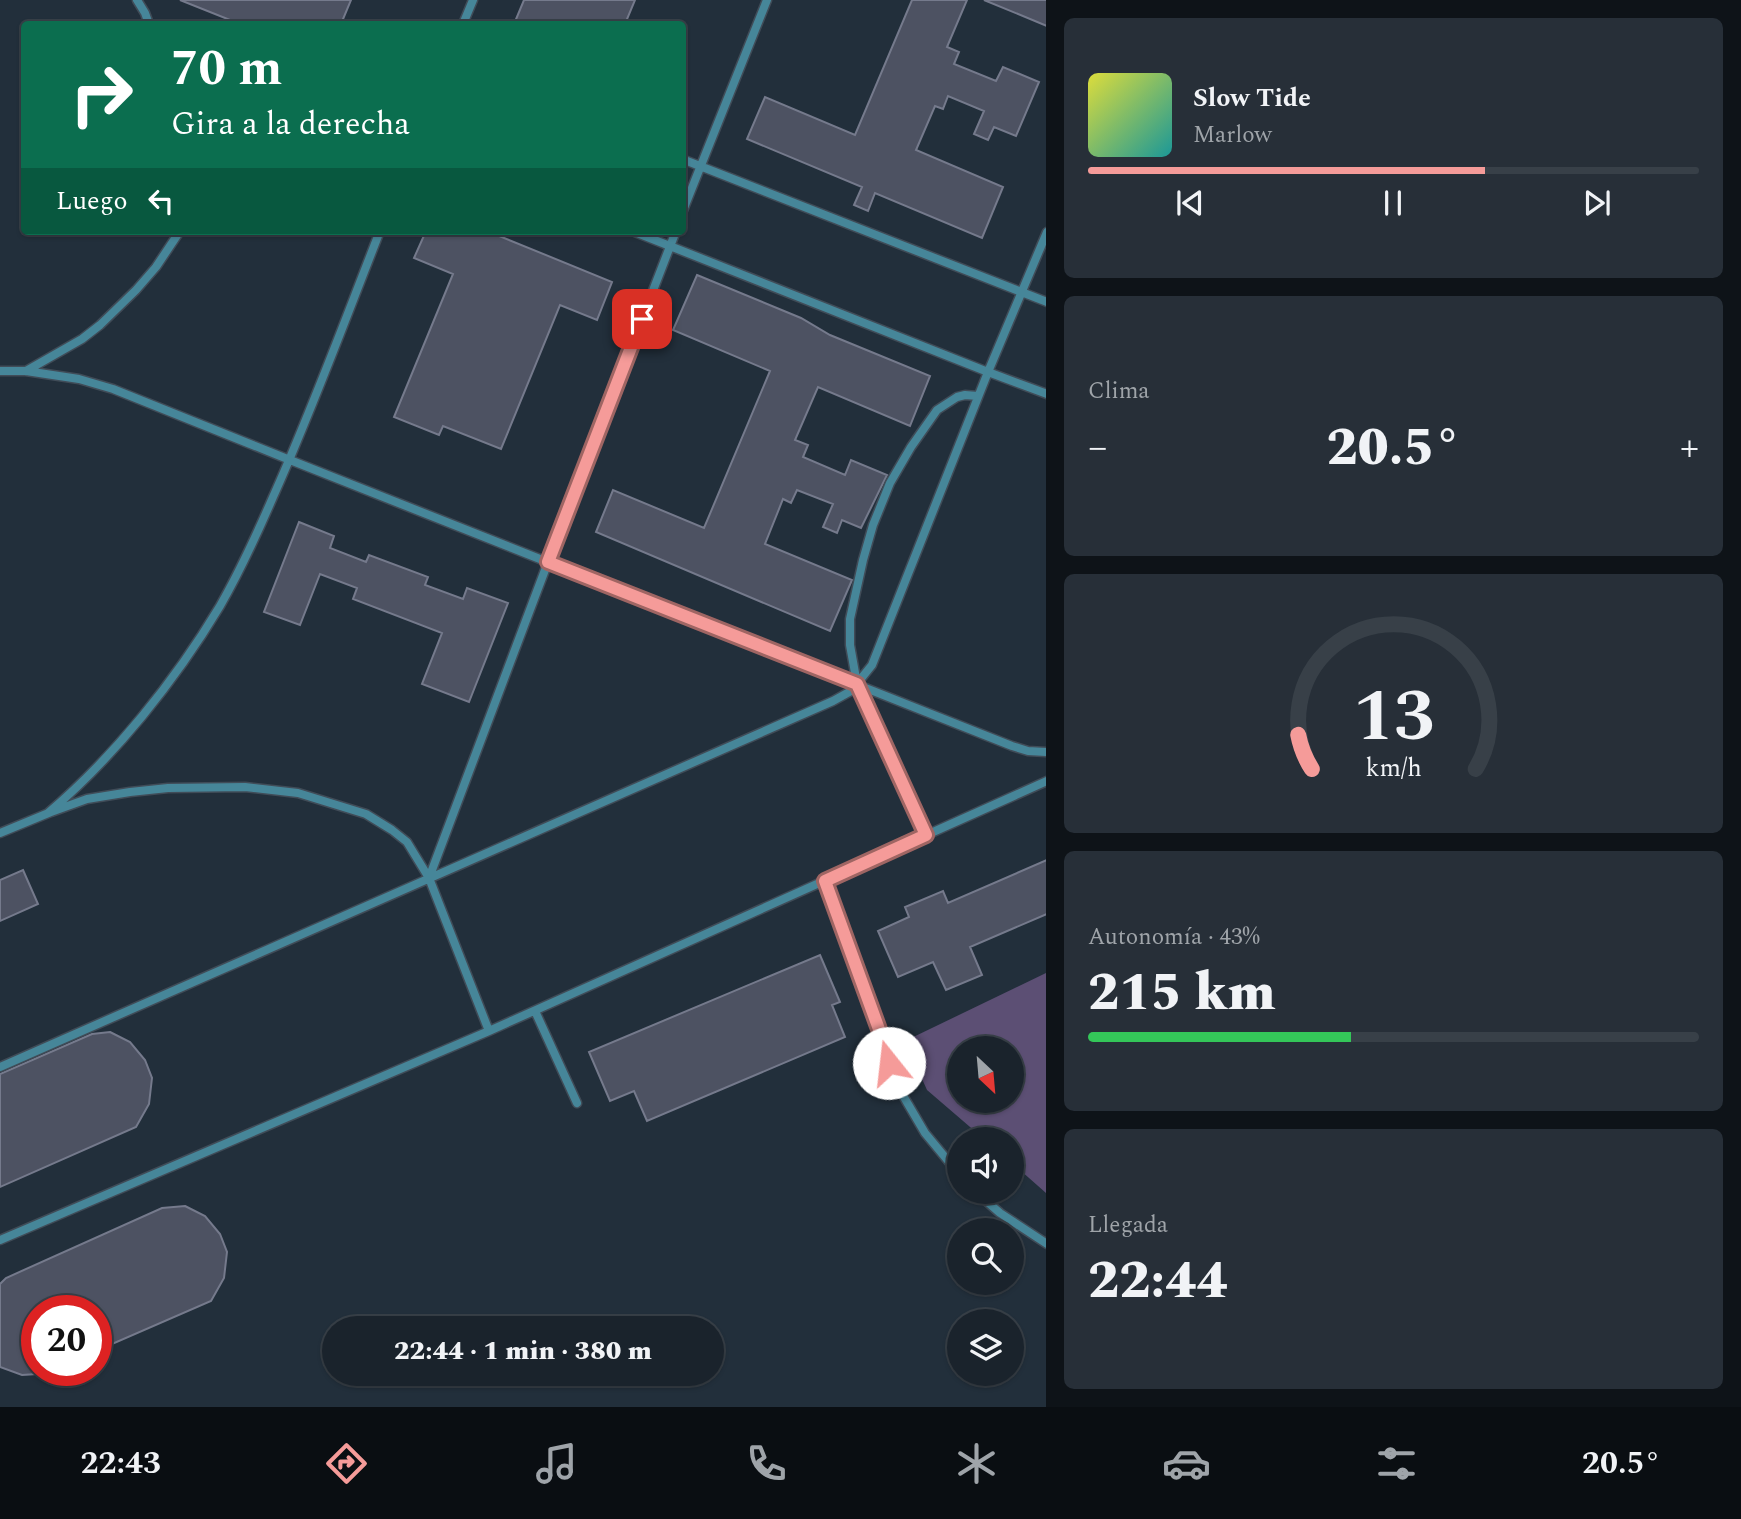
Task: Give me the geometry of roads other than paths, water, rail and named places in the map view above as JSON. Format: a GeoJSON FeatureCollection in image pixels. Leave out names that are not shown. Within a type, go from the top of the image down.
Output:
{"type":"FeatureCollection","features":[{"type":"Feature","properties":{"kind":"lane"},"geometry":{"type":"LineString","coordinates":[[137,0],[148,21]]}},
{"type":"Feature","properties":{"kind":"lane"},"geometry":{"type":"LineString","coordinates":[[464,21],[473,0]]}},
{"type":"Feature","properties":{"kind":"lane"},"geometry":{"type":"LineString","coordinates":[[686,203],[767,0]]}},
{"type":"Feature","properties":{"kind":"lane"},"geometry":{"type":"LineString","coordinates":[[686,160],[1046,302]]}},
{"type":"Feature","properties":{"kind":"lane"},"geometry":{"type":"LineString","coordinates":[[0,1067],[851,691],[872,665],[1046,232]]}},
{"type":"Feature","properties":{"kind":"lane"},"geometry":{"type":"LineString","coordinates":[[26,371],[82,339],[100,325],[156,267],[177,235]]}},
{"type":"Feature","properties":{"kind":"lane"},"geometry":{"type":"LineString","coordinates":[[48,813],[73,792],[152,706],[220,606],[290,460],[378,235]]}},
{"type":"Feature","properties":{"kind":"lane"},"geometry":{"type":"LineString","coordinates":[[642,235],[1046,394]]}},
{"type":"Feature","properties":{"kind":"lane"},"geometry":{"type":"LineString","coordinates":[[429,878],[674,235]]}},
{"type":"Feature","properties":{"kind":"lane"},"geometry":{"type":"LineString","coordinates":[[0,371],[26,371],[79,379],[113,388],[1012,746],[1028,751],[1046,752]]}},
{"type":"Feature","properties":{"kind":"lane"},"geometry":{"type":"LineString","coordinates":[[926,835],[857,684],[850,645],[850,619],[873,525],[890,483],[937,410],[957,397],[978,396]]}},
{"type":"Feature","properties":{"kind":"lane"},"geometry":{"type":"LineString","coordinates":[[0,1240],[535,1011],[1046,781]]}},
{"type":"Feature","properties":{"kind":"lane"},"geometry":{"type":"LineString","coordinates":[[0,833],[87,799],[169,788],[245,787],[298,793],[366,814],[407,842],[429,878],[489,1031]]}},
{"type":"Feature","properties":{"kind":"lane"},"geometry":{"type":"LineString","coordinates":[[825,881],[898,1087],[925,1133],[947,1160]]}},
{"type":"Feature","properties":{"kind":"lane"},"geometry":{"type":"LineString","coordinates":[[535,1011],[578,1103]]}},
{"type":"Feature","properties":{"kind":"lane"},"geometry":{"type":"LineString","coordinates":[[990,1204],[1046,1244]]}}]}
